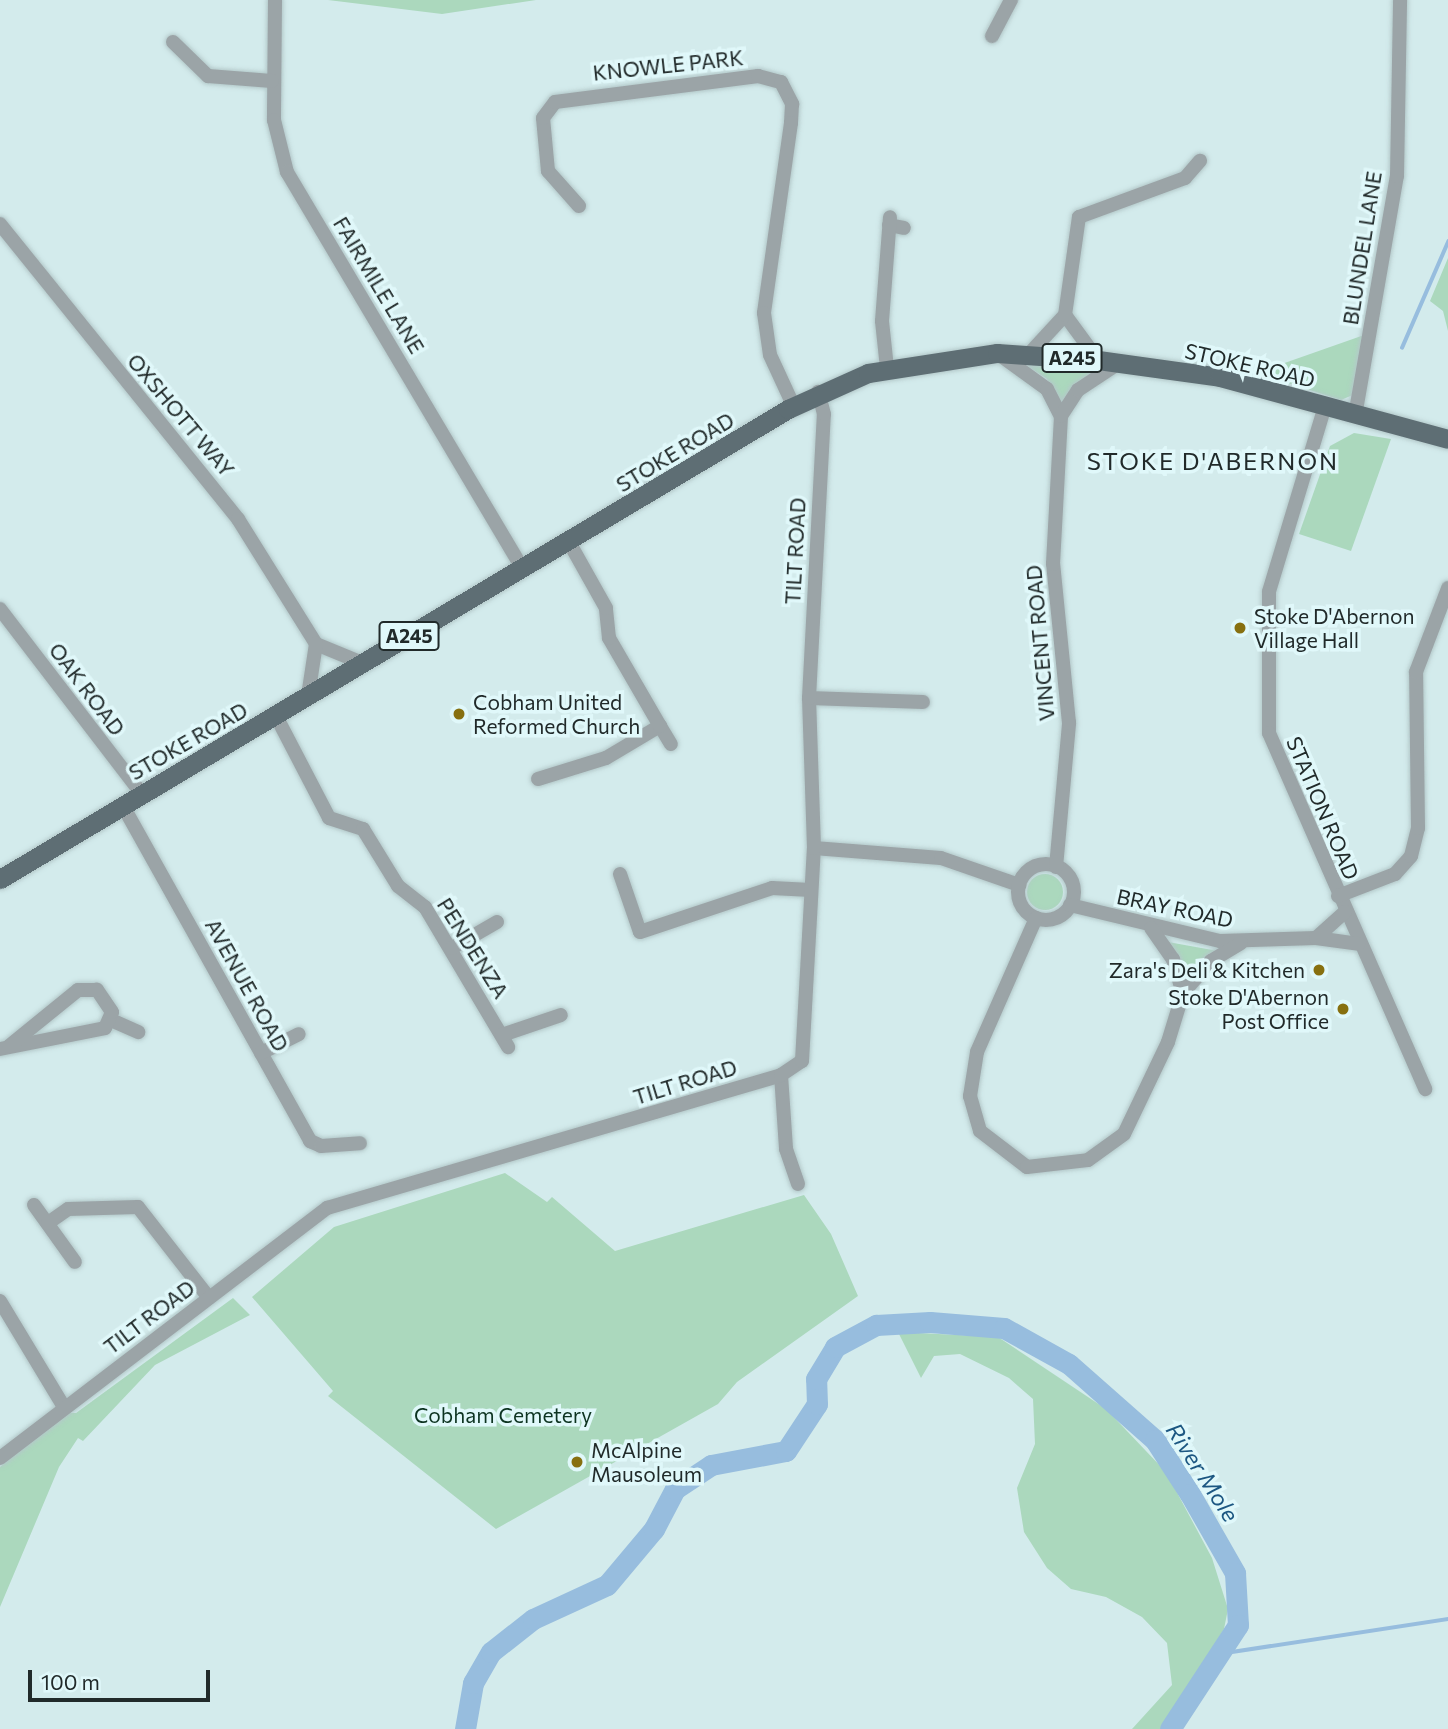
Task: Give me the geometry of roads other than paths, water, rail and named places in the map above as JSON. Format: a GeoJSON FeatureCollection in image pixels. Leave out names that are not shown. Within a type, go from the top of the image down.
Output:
{"type":"FeatureCollection","features":[{"type":"Feature","properties":{"kind":"main road","name":"STOKE ROAD"},"geometry":{"type":"LineString","coordinates":[[0,879],[818,393],[887,368],[997,353],[1098,360],[1220,377],[1355,416],[1448,439]]}},
{"type":"Feature","properties":{"kind":"street","name":"FAIRMILE LANE"},"geometry":{"type":"LineString","coordinates":[[275,0],[272,81],[286,172],[523,570]]}},
{"type":"Feature","properties":{"kind":"street"},"geometry":{"type":"LineString","coordinates":[[992,36],[1011,0]]}},
{"type":"Feature","properties":{"kind":"street","name":"BLUNDEL LANE"},"geometry":{"type":"LineString","coordinates":[[1355,416],[1396,176],[1400,0]]}},
{"type":"Feature","properties":{"kind":"street"},"geometry":{"type":"LineString","coordinates":[[173,42],[208,76],[272,81]]}},
{"type":"Feature","properties":{"kind":"street","name":"KNOWLE PARK"},"geometry":{"type":"LineString","coordinates":[[579,206],[548,171],[544,118],[555,102],[758,76],[781,82],[792,104],[791,123],[764,313],[770,355],[794,407]]}},
{"type":"Feature","properties":{"kind":"street"},"geometry":{"type":"LineString","coordinates":[[1029,354],[1065,315],[1079,217],[1185,177],[1200,161]]}},
{"type":"Feature","properties":{"kind":"street"},"geometry":{"type":"LineString","coordinates":[[887,368],[882,321],[889,221],[904,228]]}},
{"type":"Feature","properties":{"kind":"street","name":"OXSHOTT WAY"},"geometry":{"type":"LineString","coordinates":[[0,224],[238,519],[316,644]]}},
{"type":"Feature","properties":{"kind":"street"},"geometry":{"type":"LineString","coordinates":[[1065,315],[1098,360]]}},
{"type":"Feature","properties":{"kind":"street"},"geometry":{"type":"LineString","coordinates":[[997,353],[1047,388],[1061,416]]}},
{"type":"Feature","properties":{"kind":"street"},"geometry":{"type":"LineString","coordinates":[[1061,416],[1078,390],[1119,363]]}},
{"type":"Feature","properties":{"kind":"street","name":"TILT ROAD"},"geometry":{"type":"LineString","coordinates":[[0,1458],[327,1208],[781,1075],[798,1066],[807,1045],[814,848],[809,698],[824,414],[818,393]]}},
{"type":"Feature","properties":{"kind":"street","name":"STATION ROAD"},"geometry":{"type":"LineString","coordinates":[[1325,407],[1269,592],[1269,733],[1359,944],[1425,1089]]}},
{"type":"Feature","properties":{"kind":"street","name":"VINCENT ROAD"},"geometry":{"type":"LineString","coordinates":[[1056,867],[1069,723],[1054,564],[1061,416]]}},
{"type":"Feature","properties":{"kind":"street"},"geometry":{"type":"LineString","coordinates":[[569,542],[606,607],[609,638],[671,744]]}},
{"type":"Feature","properties":{"kind":"street"},"geometry":{"type":"LineString","coordinates":[[1338,896],[1395,874],[1411,856],[1418,828],[1416,672],[1447,592]]}},
{"type":"Feature","properties":{"kind":"street","name":"OAK ROAD"},"geometry":{"type":"LineString","coordinates":[[0,609],[142,794]]}},
{"type":"Feature","properties":{"kind":"street"},"geometry":{"type":"LineString","coordinates":[[308,696],[316,644],[362,663]]}},
{"type":"Feature","properties":{"kind":"street"},"geometry":{"type":"LineString","coordinates":[[809,698],[923,702]]}},
{"type":"Feature","properties":{"kind":"street","name":"PENDENZA"},"geometry":{"type":"LineString","coordinates":[[276,716],[329,818],[363,829],[398,886],[425,908],[452,947],[505,1041],[561,1015]]}},
{"type":"Feature","properties":{"kind":"street"},"geometry":{"type":"LineString","coordinates":[[538,779],[606,758],[660,726]]}},
{"type":"Feature","properties":{"kind":"street","name":"AVENUE ROAD"},"geometry":{"type":"LineString","coordinates":[[123,806],[310,1141],[321,1146],[360,1143]]}},
{"type":"Feature","properties":{"kind":"street"},"geometry":{"type":"LineString","coordinates":[[814,848],[941,858],[1019,885]]}},
{"type":"Feature","properties":{"kind":"street"},"geometry":{"type":"LineString","coordinates":[[1034,867],[1056,867],[1073,887],[1070,905],[1052,919],[1036,918],[1023,909],[1019,885],[1034,867]]}},
{"type":"Feature","properties":{"kind":"street"},"geometry":{"type":"LineString","coordinates":[[620,874],[640,932],[772,888],[811,890]]}},
{"type":"Feature","properties":{"kind":"street","name":"BRAY ROAD"},"geometry":{"type":"LineString","coordinates":[[1070,905],[1151,928],[1241,943],[1315,938],[1359,944]]}},
{"type":"Feature","properties":{"kind":"street"},"geometry":{"type":"LineString","coordinates":[[1315,938],[1345,912]]}},
{"type":"Feature","properties":{"kind":"street"},"geometry":{"type":"LineString","coordinates":[[1036,918],[971,1074],[972,1114],[1009,1158],[1027,1167],[1068,1167],[1124,1134],[1168,1042],[1183,993],[1211,961],[1241,943]]}},
{"type":"Feature","properties":{"kind":"street"},"geometry":{"type":"LineString","coordinates":[[452,947],[497,922]]}},
{"type":"Feature","properties":{"kind":"street"},"geometry":{"type":"LineString","coordinates":[[1151,928],[1174,958],[1183,993]]}},
{"type":"Feature","properties":{"kind":"street"},"geometry":{"type":"LineString","coordinates":[[5,1047],[78,990],[97,990],[111,1020],[138,1032]]}},
{"type":"Feature","properties":{"kind":"street"},"geometry":{"type":"LineString","coordinates":[[5,1047],[105,1028],[111,1020]]}},
{"type":"Feature","properties":{"kind":"street"},"geometry":{"type":"LineString","coordinates":[[261,1053],[299,1034]]}},
{"type":"Feature","properties":{"kind":"street"},"geometry":{"type":"LineString","coordinates":[[781,1075],[786,1149],[798,1184]]}},
{"type":"Feature","properties":{"kind":"street"},"geometry":{"type":"LineString","coordinates":[[34,1205],[75,1262]]}},
{"type":"Feature","properties":{"kind":"street"},"geometry":{"type":"LineString","coordinates":[[48,1223],[68,1209],[138,1208],[209,1298]]}},
{"type":"Feature","properties":{"kind":"street"},"geometry":{"type":"LineString","coordinates":[[0,1301],[64,1407]]}},
{"type":"Feature","properties":{"kind":"waterway"},"geometry":{"type":"LineString","coordinates":[[1402,348],[1448,242]]}},
{"type":"Feature","properties":{"kind":"waterway","name":"River Mole"},"geometry":{"type":"LineString","coordinates":[[465,1729],[473,1683],[491,1652],[533,1619],[607,1585],[654,1529],[675,1489],[711,1465],[786,1451],[817,1404],[816,1379],[835,1347],[876,1325],[930,1322],[1004,1328],[1069,1364],[1155,1440],[1190,1494],[1235,1573],[1238,1625],[1170,1729]]}},
{"type":"Feature","properties":{"kind":"waterway"},"geometry":{"type":"LineString","coordinates":[[1219,1654],[1448,1619]]}},
{"type":"Feature","properties":{"kind":"place","name":"Stoke D'Abernon Village Hall"},"geometry":{"type":"Point","coordinates":[1240,628]}},
{"type":"Feature","properties":{"kind":"place","name":"Cobham United Reformed Church"},"geometry":{"type":"Point","coordinates":[459,714]}},
{"type":"Feature","properties":{"kind":"place","name":"Zara's Deli & Kitchen"},"geometry":{"type":"Point","coordinates":[1319,970]}},
{"type":"Feature","properties":{"kind":"place","name":"Stoke D'Abernon Post Office"},"geometry":{"type":"Point","coordinates":[1343,1009]}},
{"type":"Feature","properties":{"kind":"place","name":"McAlpine Mausoleum"},"geometry":{"type":"Point","coordinates":[577,1462]}},
{"type":"Feature","properties":{"kind":"district","name":"STOKE D'ABERNON"},"geometry":{"type":"Point","coordinates":[1213,461]}},
{"type":"Feature","properties":{"kind":"park label","name":"Cobham Cemetery"},"geometry":{"type":"Point","coordinates":[503,1415]}}]}
